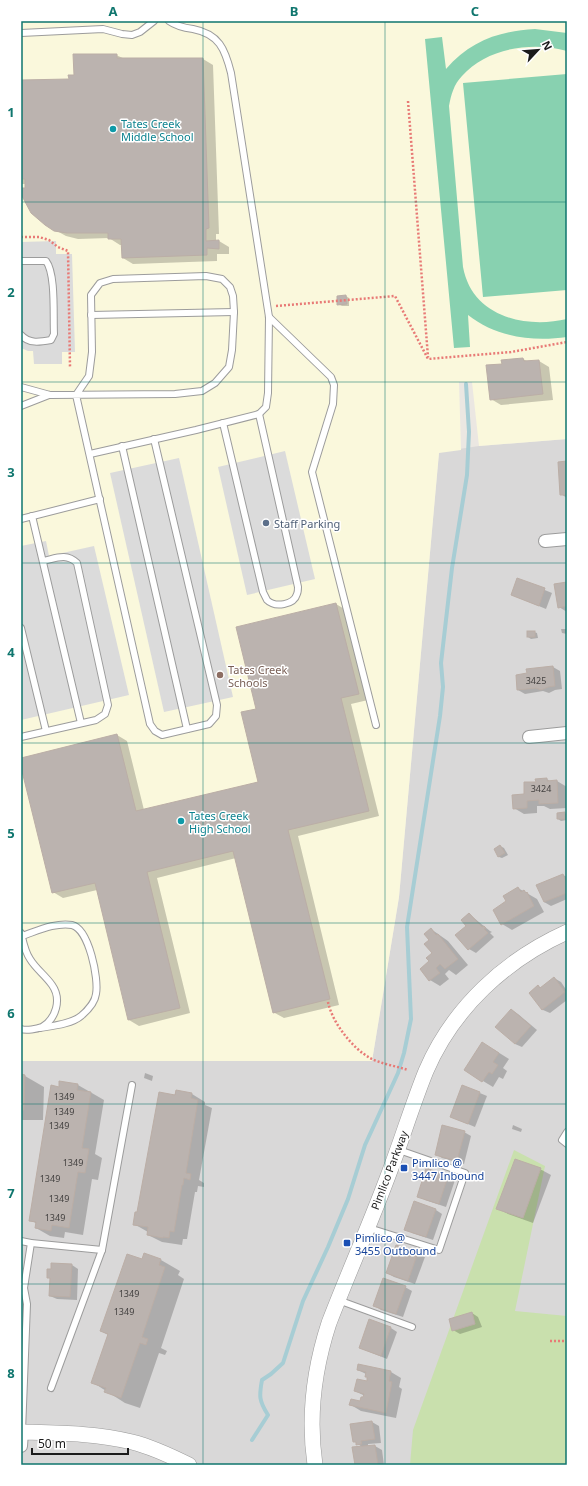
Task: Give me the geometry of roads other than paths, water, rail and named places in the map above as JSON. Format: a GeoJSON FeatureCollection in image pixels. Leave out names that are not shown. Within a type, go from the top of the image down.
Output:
{"type":"FeatureCollection","features":[{"type":"Feature","properties":{"kind":"street"},"geometry":{"type":"LineString","coordinates":[[545,541],[567,539]]}},
{"type":"Feature","properties":{"kind":"street"},"geometry":{"type":"LineString","coordinates":[[529,737],[567,733]]}},
{"type":"Feature","properties":{"kind":"street","name":"Pimlico Parkway"},"geometry":{"type":"LineString","coordinates":[[315,1465],[312,1415],[315,1380],[322,1342],[426,1071],[441,1041],[466,1007],[497,975],[546,942],[567,932]]}},
{"type":"Feature","properties":{"kind":"street"},"geometry":{"type":"LineString","coordinates":[[21,1436],[77,1433],[118,1439],[134,1442],[189,1465]]}},
{"type":"Feature","properties":{"kind":"lane"},"geometry":{"type":"LineString","coordinates":[[21,33],[102,29],[122,34],[132,34],[140,32],[154,21]]}},
{"type":"Feature","properties":{"kind":"lane"},"geometry":{"type":"LineString","coordinates":[[90,454],[223,424],[259,414],[266,407],[268,393],[269,317],[231,72],[227,56],[220,44],[204,31],[184,28],[172,24],[169,21]]}},
{"type":"Feature","properties":{"kind":"lane"},"geometry":{"type":"LineString","coordinates":[[21,261],[46,261],[50,265],[52,278],[54,334],[51,340],[44,342],[29,342],[21,335]]}},
{"type":"Feature","properties":{"kind":"lane"},"geometry":{"type":"LineString","coordinates":[[21,387],[50,395],[76,395],[174,394],[202,391],[215,383],[229,367],[232,350],[234,312],[233,296],[230,287],[222,279],[206,276],[112,279],[100,283],[91,295],[92,352],[89,376],[76,395],[150,724],[155,731],[162,735],[209,724],[216,716],[217,705],[154,439]]}},
{"type":"Feature","properties":{"kind":"lane"},"geometry":{"type":"LineString","coordinates":[[91,315],[234,312]]}},
{"type":"Feature","properties":{"kind":"lane"},"geometry":{"type":"LineString","coordinates":[[269,317],[331,377],[334,385],[333,404],[312,472],[376,725]]}},
{"type":"Feature","properties":{"kind":"lane"},"geometry":{"type":"LineString","coordinates":[[21,406],[50,395]]}},
{"type":"Feature","properties":{"kind":"lane"},"geometry":{"type":"LineString","coordinates":[[223,424],[263,592],[267,600],[276,605],[283,604],[294,598],[297,594],[298,587],[259,414]]}},
{"type":"Feature","properties":{"kind":"lane"},"geometry":{"type":"LineString","coordinates":[[122,446],[187,729]]}},
{"type":"Feature","properties":{"kind":"lane"},"geometry":{"type":"LineString","coordinates":[[21,519],[100,498]]}},
{"type":"Feature","properties":{"kind":"lane"},"geometry":{"type":"LineString","coordinates":[[32,516],[81,723]]}},
{"type":"Feature","properties":{"kind":"lane"},"geometry":{"type":"LineString","coordinates":[[21,737],[96,720],[105,714],[108,705],[77,563],[71,557],[66,556],[43,561]]}},
{"type":"Feature","properties":{"kind":"lane"},"geometry":{"type":"LineString","coordinates":[[21,628],[46,731]]}},
{"type":"Feature","properties":{"kind":"lane"},"geometry":{"type":"LineString","coordinates":[[21,1029],[24,1030],[40,1028],[62,1024],[80,1018],[91,1006],[96,995],[96,982],[88,942],[78,928],[71,925],[54,926],[21,934],[28,957],[35,968],[53,986],[57,998],[56,1010],[51,1021],[40,1028]]}},
{"type":"Feature","properties":{"kind":"lane"},"geometry":{"type":"LineString","coordinates":[[51,1388],[102,1250],[132,1085]]}},
{"type":"Feature","properties":{"kind":"lane"},"geometry":{"type":"LineString","coordinates":[[567,1132],[562,1140],[567,1144]]}},
{"type":"Feature","properties":{"kind":"lane"},"geometry":{"type":"LineString","coordinates":[[367,1227],[439,1250],[464,1173],[397,1149]]}},
{"type":"Feature","properties":{"kind":"lane"},"geometry":{"type":"LineString","coordinates":[[21,1241],[31,1244],[102,1250]]}},
{"type":"Feature","properties":{"kind":"lane"},"geometry":{"type":"LineString","coordinates":[[21,1436],[24,1288],[31,1244]]}},
{"type":"Feature","properties":{"kind":"lane"},"geometry":{"type":"LineString","coordinates":[[338,1300],[412,1327]]}},
{"type":"Feature","properties":{"kind":"waterway"},"geometry":{"type":"LineString","coordinates":[[252,1440],[268,1415],[260,1398],[262,1380],[283,1363],[303,1301],[348,1199],[365,1145],[398,1073],[411,1019],[407,927],[440,716],[443,687],[441,663],[452,568],[467,475],[469,432],[466,384]]}},
{"type":"Feature","properties":{"kind":"place","name":"Tates Creek Middle School"},"geometry":{"type":"Point","coordinates":[113,129]}},
{"type":"Feature","properties":{"kind":"place","name":"Staff Parking"},"geometry":{"type":"Point","coordinates":[266,523]}},
{"type":"Feature","properties":{"kind":"place","name":"Tates Creek Schools"},"geometry":{"type":"Point","coordinates":[220,675]}},
{"type":"Feature","properties":{"kind":"place","name":"Tates Creek High School"},"geometry":{"type":"Point","coordinates":[181,821]}},
{"type":"Feature","properties":{"kind":"place","name":"Pimlico @ 3447 Inbound"},"geometry":{"type":"Point","coordinates":[404,1168]}},
{"type":"Feature","properties":{"kind":"place","name":"Pimlico @ 3455 Outbound"},"geometry":{"type":"Point","coordinates":[347,1243]}}]}
